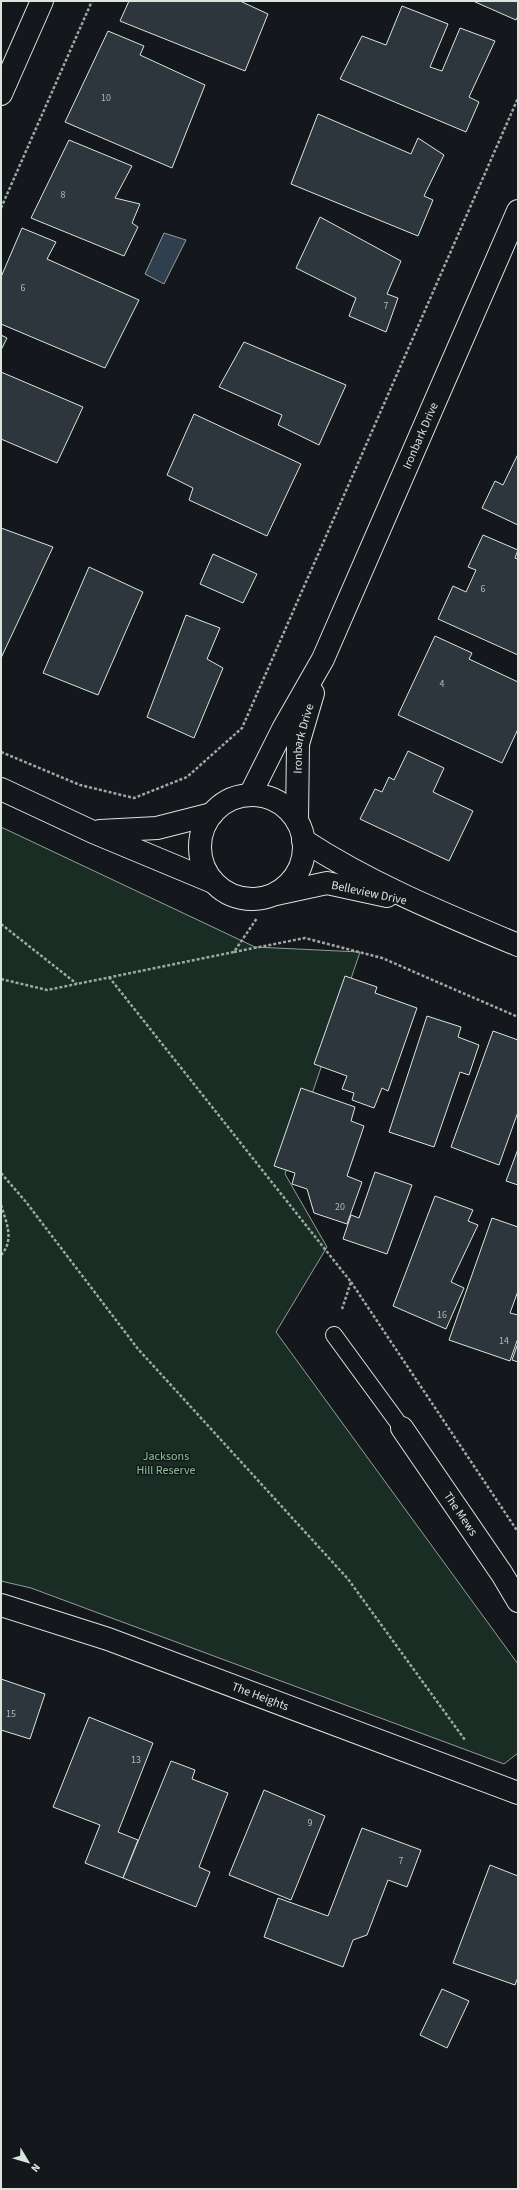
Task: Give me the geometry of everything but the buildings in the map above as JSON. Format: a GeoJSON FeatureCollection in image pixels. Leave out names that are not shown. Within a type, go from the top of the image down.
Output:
{"type":"FeatureCollection","features":[{"type":"Feature","properties":{"kind":"street"},"geometry":{"type":"LineString","coordinates":[[1,94],[42,1]]}},
{"type":"Feature","properties":{"kind":"street","name":"Ironbark Drive"},"geometry":{"type":"LineString","coordinates":[[250,795],[283,729],[323,660],[518,211]]}},
{"type":"Feature","properties":{"kind":"street","name":"Ironbark Drive"},"geometry":{"type":"LineString","coordinates":[[300,830],[298,744],[323,660]]}},
{"type":"Feature","properties":{"kind":"street"},"geometry":{"type":"LineString","coordinates":[[1,789],[93,832],[213,882],[226,892],[241,898],[258,899],[273,894],[287,885],[298,872],[303,857],[300,830],[288,810],[277,802],[264,797],[250,795],[236,798],[212,814],[157,828],[93,832]]}},
{"type":"Feature","properties":{"kind":"street"},"geometry":{"type":"LineString","coordinates":[[212,814],[204,827],[200,841],[201,856],[205,870],[213,882]]}},
{"type":"Feature","properties":{"kind":"street","name":"Belleview Drive"},"geometry":{"type":"LineString","coordinates":[[300,830],[335,861],[418,903],[518,945]]}},
{"type":"Feature","properties":{"kind":"street","name":"Belleview Drive"},"geometry":{"type":"LineString","coordinates":[[273,894],[326,883],[418,903]]}},
{"type":"Feature","properties":{"kind":"street","name":"The Mews"},"geometry":{"type":"LineString","coordinates":[[402,1428],[502,1574],[518,1601]]}},
{"type":"Feature","properties":{"kind":"street","name":"The Heights"},"geometry":{"type":"LineString","coordinates":[[1,1605],[108,1639],[518,1793]]}},
{"type":"Feature","properties":{"kind":"lane"},"geometry":{"type":"LineString","coordinates":[[334,1335],[402,1428]]}},
{"type":"Feature","properties":{"kind":"path"},"geometry":{"type":"LineString","coordinates":[[1,208],[92,1]]}},
{"type":"Feature","properties":{"kind":"path"},"geometry":{"type":"LineString","coordinates":[[1,752],[80,785],[134,798],[187,778],[242,728],[518,98]]}},
{"type":"Feature","properties":{"kind":"path"},"geometry":{"type":"LineString","coordinates":[[234,952],[273,894]]}},
{"type":"Feature","properties":{"kind":"path"},"geometry":{"type":"LineString","coordinates":[[1,924],[78,984]]}},
{"type":"Feature","properties":{"kind":"path"},"geometry":{"type":"LineString","coordinates":[[1,979],[47,990],[305,938],[382,958],[518,1017]]}},
{"type":"Feature","properties":{"kind":"path"},"geometry":{"type":"LineString","coordinates":[[109,977],[351,1282],[518,1532]]}},
{"type":"Feature","properties":{"kind":"path"},"geometry":{"type":"LineString","coordinates":[[1,1173],[26,1202],[138,1349],[348,1579],[466,1741]]}},
{"type":"Feature","properties":{"kind":"path"},"geometry":{"type":"LineString","coordinates":[[1,1205],[10,1235],[5,1251],[1,1255]]}},
{"type":"Feature","properties":{"kind":"path"},"geometry":{"type":"LineString","coordinates":[[334,1335],[351,1282]]}},
{"type":"Feature","properties":{"kind":"green space","name":"Jacksons Hill Reserve"},"geometry":{"type":"Polygon","coordinates":[[[1,827],[255,947],[360,952],[285,1174],[327,1247],[276,1332],[518,1664],[518,1753],[504,1764],[31,1588],[1,1581],[1,827]]]}},
{"type":"Feature","properties":{"kind":"water"},"geometry":{"type":"Polygon","coordinates":[[[164,233],[186,240],[164,284],[145,274],[164,233]]]}}]}
